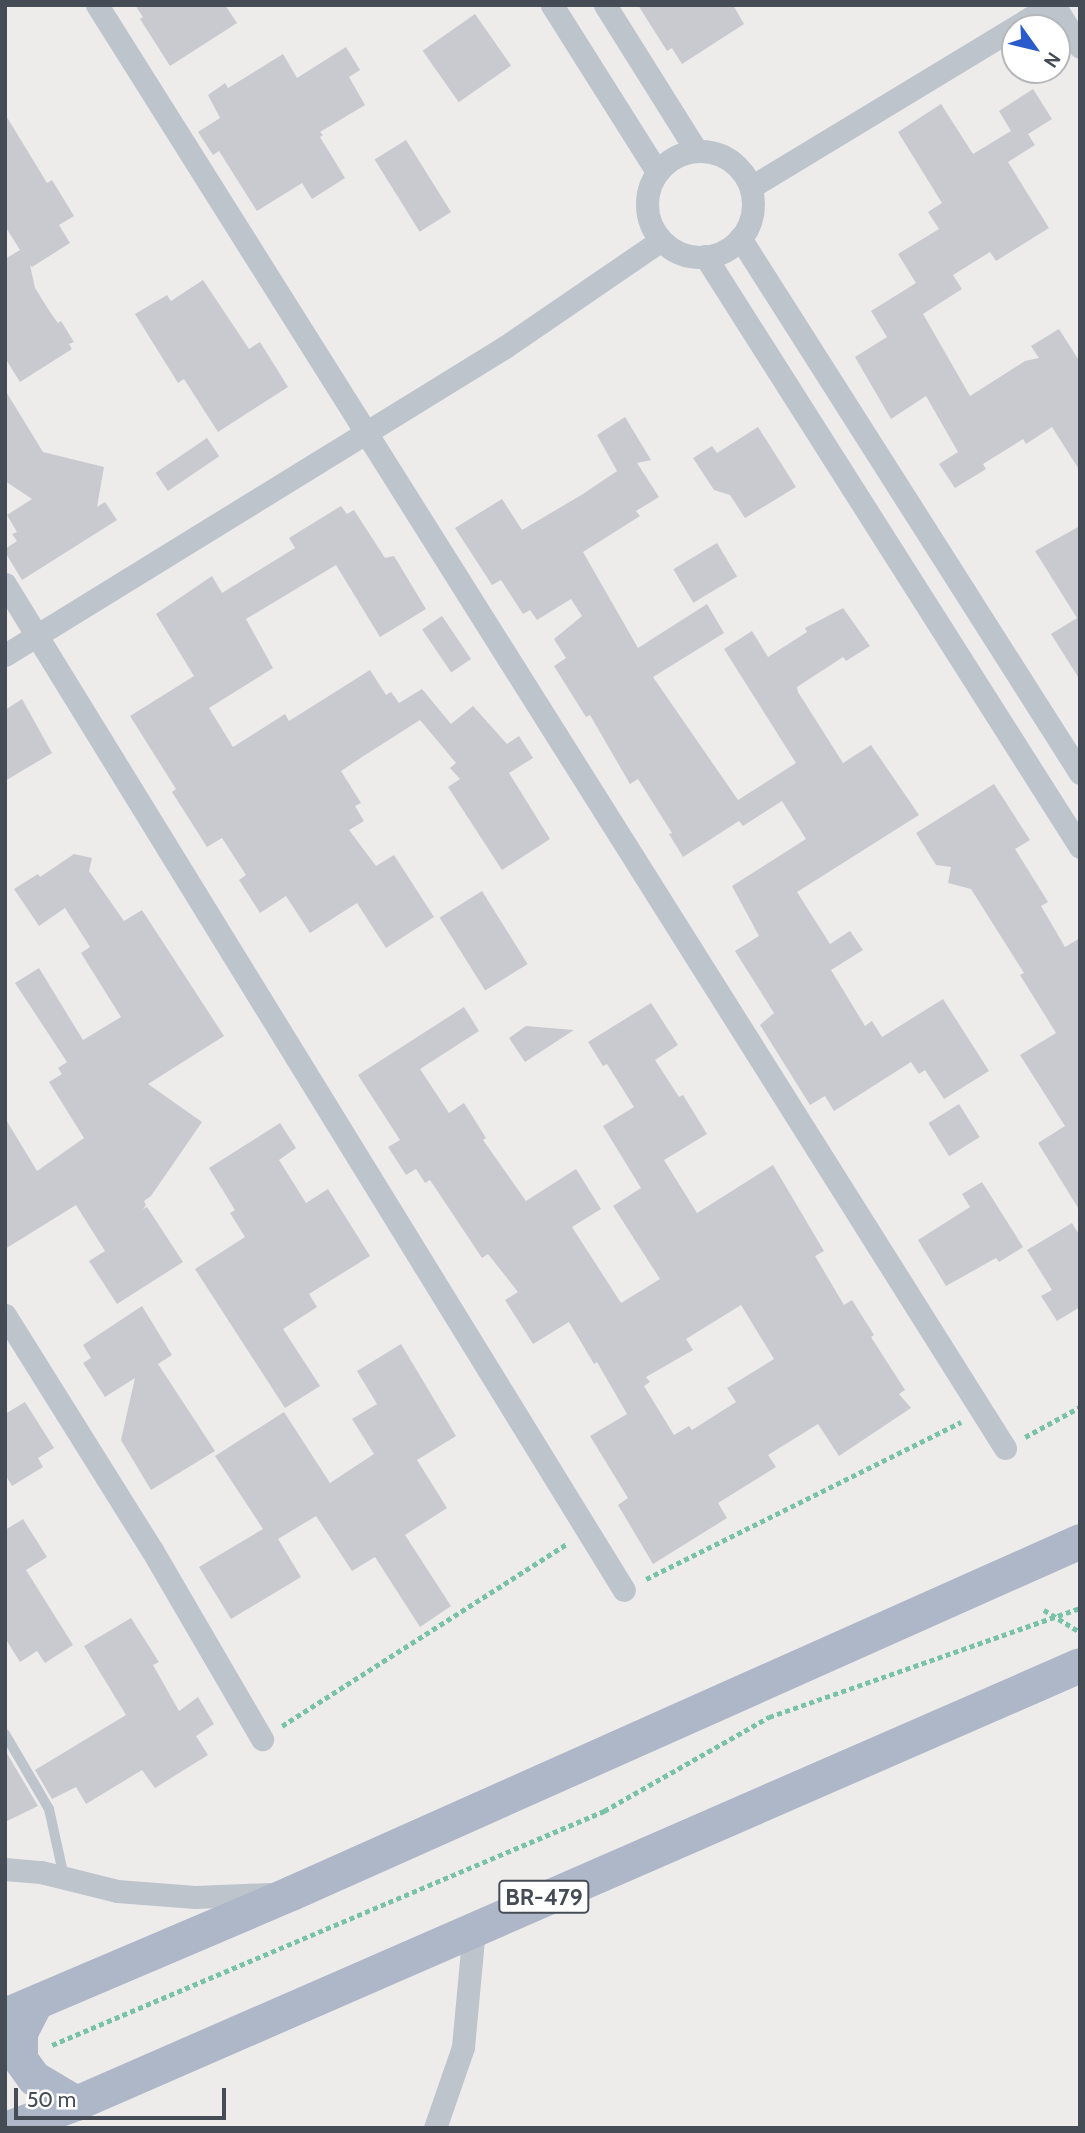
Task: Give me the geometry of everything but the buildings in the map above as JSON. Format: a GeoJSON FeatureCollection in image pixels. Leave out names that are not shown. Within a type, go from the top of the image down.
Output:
{"type":"FeatureCollection","features":[{"type":"Feature","properties":{"kind":"main road"},"geometry":{"type":"LineString","coordinates":[[76,2103],[34,2078],[20,2059],[20,2010],[291,1893],[1080,1541]]}},
{"type":"Feature","properties":{"kind":"main road","name":"BR-479"},"geometry":{"type":"LineString","coordinates":[[8,2128],[76,2103],[1080,1665]]}},
{"type":"Feature","properties":{"kind":"street"},"geometry":{"type":"LineString","coordinates":[[97,5],[1005,1448]]}},
{"type":"Feature","properties":{"kind":"street"},"geometry":{"type":"LineString","coordinates":[[552,5],[657,172]]}},
{"type":"Feature","properties":{"kind":"street"},"geometry":{"type":"LineString","coordinates":[[605,5],[696,150]]}},
{"type":"Feature","properties":{"kind":"street"},"geometry":{"type":"LineString","coordinates":[[751,187],[1052,5],[1080,47]]}},
{"type":"Feature","properties":{"kind":"street"},"geometry":{"type":"LineString","coordinates":[[696,150],[719,153],[739,167],[751,187],[752,214],[740,238],[724,251],[705,256],[681,254],[661,240],[650,222],[646,201],[657,172],[674,157],[696,150]]}},
{"type":"Feature","properties":{"kind":"street"},"geometry":{"type":"LineString","coordinates":[[740,238],[1080,773]]}},
{"type":"Feature","properties":{"kind":"street"},"geometry":{"type":"LineString","coordinates":[[5,655],[505,347],[661,240]]}},
{"type":"Feature","properties":{"kind":"street"},"geometry":{"type":"LineString","coordinates":[[705,256],[1080,847]]}},
{"type":"Feature","properties":{"kind":"street"},"geometry":{"type":"LineString","coordinates":[[5,584],[624,1590]]}},
{"type":"Feature","properties":{"kind":"street"},"geometry":{"type":"LineString","coordinates":[[1028,764],[1061,742]]}},
{"type":"Feature","properties":{"kind":"street"},"geometry":{"type":"LineString","coordinates":[[5,1315],[152,1550],[262,1740]]}},
{"type":"Feature","properties":{"kind":"street"},"geometry":{"type":"LineString","coordinates":[[5,1869],[64,1877],[117,1891],[195,1897],[291,1893]]}},
{"type":"Feature","properties":{"kind":"street"},"geometry":{"type":"LineString","coordinates":[[435,2128],[463,2047],[474,1928]]}},
{"type":"Feature","properties":{"kind":"lane"},"geometry":{"type":"LineString","coordinates":[[5,1734],[49,1809],[64,1877]]}},
{"type":"Feature","properties":{"kind":"path"},"geometry":{"type":"LineString","coordinates":[[1005,1448],[1080,1407]]}},
{"type":"Feature","properties":{"kind":"path"},"geometry":{"type":"LineString","coordinates":[[624,1590],[981,1412]]}},
{"type":"Feature","properties":{"kind":"path"},"geometry":{"type":"LineString","coordinates":[[262,1740],[588,1530]]}},
{"type":"Feature","properties":{"kind":"path"},"geometry":{"type":"LineString","coordinates":[[20,2059],[604,1811],[769,1717],[1080,1608]]}},
{"type":"Feature","properties":{"kind":"path"},"geometry":{"type":"LineString","coordinates":[[1044,1610],[1080,1632]]}}]}
